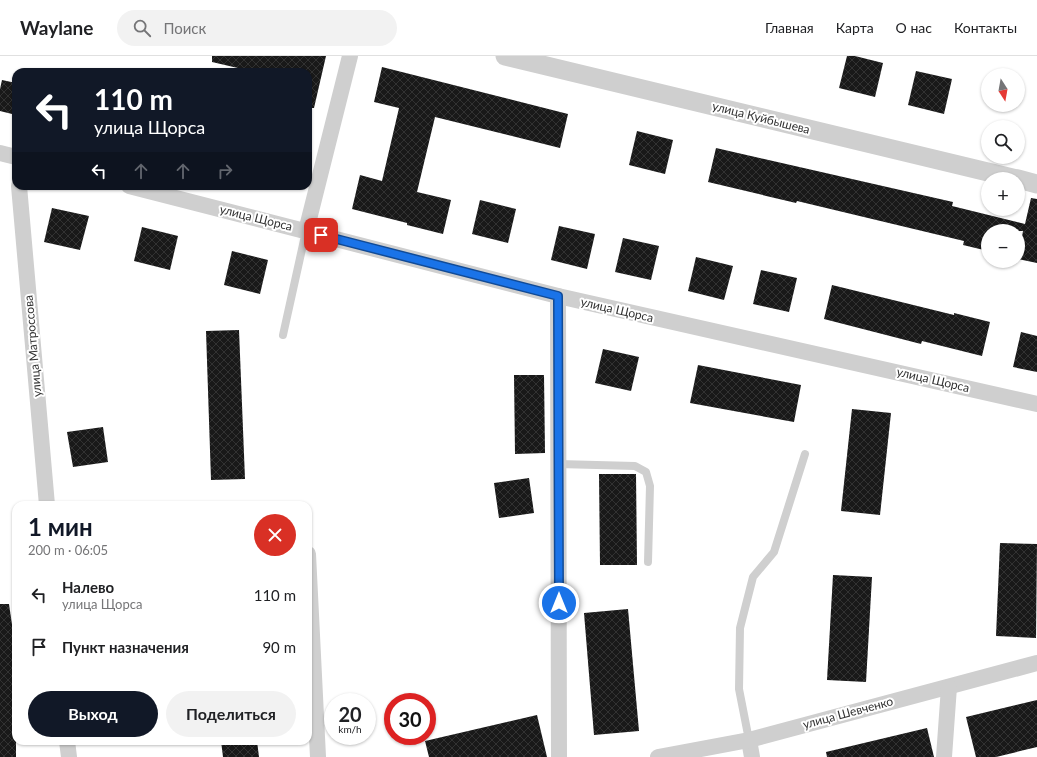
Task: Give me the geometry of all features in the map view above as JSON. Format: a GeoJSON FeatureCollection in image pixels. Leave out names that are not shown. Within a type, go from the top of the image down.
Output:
{"type":"FeatureCollection","features":[{"type":"Feature","properties":{"kind":"street"},"geometry":{"type":"LineString","coordinates":[[306,231],[350,56]]}},
{"type":"Feature","properties":{"kind":"street","name":"улица Куйбышева"},"geometry":{"type":"LineString","coordinates":[[505,56],[988,172]]}},
{"type":"Feature","properties":{"kind":"street"},"geometry":{"type":"LineString","coordinates":[[0,153],[12,156]]}},
{"type":"Feature","properties":{"kind":"street","name":"улица Куйбышева"},"geometry":{"type":"LineString","coordinates":[[1025,181],[1037,184]]}},
{"type":"Feature","properties":{"kind":"street","name":"улица Матроссова"},"geometry":{"type":"LineString","coordinates":[[19,190],[47,501]]}},
{"type":"Feature","properties":{"kind":"street","name":"улица Щорса"},"geometry":{"type":"LineString","coordinates":[[145,190],[558,296],[1037,404]]}},
{"type":"Feature","properties":{"kind":"street"},"geometry":{"type":"LineString","coordinates":[[558,296],[560,757]]}},
{"type":"Feature","properties":{"kind":"street"},"geometry":{"type":"LineString","coordinates":[[312,635],[318,757]]}},
{"type":"Feature","properties":{"kind":"street","name":"улица Шевченко"},"geometry":{"type":"LineString","coordinates":[[658,757],[749,740],[1037,663]]}},
{"type":"Feature","properties":{"kind":"street"},"geometry":{"type":"LineString","coordinates":[[944,757],[949,687]]}},
{"type":"Feature","properties":{"kind":"street"},"geometry":{"type":"LineString","coordinates":[[749,740],[752,757]]}},
{"type":"Feature","properties":{"kind":"street"},"geometry":{"type":"LineString","coordinates":[[68,745],[69,757]]}},
{"type":"Feature","properties":{"kind":"lane"},"geometry":{"type":"LineString","coordinates":[[283,335],[306,231]]}},
{"type":"Feature","properties":{"kind":"lane"},"geometry":{"type":"LineString","coordinates":[[749,740],[739,689],[740,628],[753,577],[774,552],[805,454]]}},
{"type":"Feature","properties":{"kind":"lane"},"geometry":{"type":"LineString","coordinates":[[558,464],[635,466],[646,472],[650,486],[648,562]]}},
{"type":"Feature","properties":{"kind":"building"},"geometry":{"type":"Polygon","coordinates":[[[212,56],[326,56],[314,108],[312,108],[312,68],[238,68],[212,62],[212,56]]]}},
{"type":"Feature","properties":{"kind":"building"},"geometry":{"type":"Polygon","coordinates":[[[847,56],[855,56],[883,63],[875,97],[839,88],[847,56]]]}},
{"type":"Feature","properties":{"kind":"building"},"geometry":{"type":"Polygon","coordinates":[[[382,67],[568,114],[560,148],[435,117],[417,192],[451,200],[443,234],[352,209],[360,175],[382,181],[399,108],[374,102],[382,67]]]}},
{"type":"Feature","properties":{"kind":"building"},"geometry":{"type":"Polygon","coordinates":[[[916,71],[952,79],[944,114],[908,105],[916,71]]]}},
{"type":"Feature","properties":{"kind":"building"},"geometry":{"type":"Polygon","coordinates":[[[2,80],[12,82],[12,114],[0,111],[0,89],[2,80]]]}},
{"type":"Feature","properties":{"kind":"building"},"geometry":{"type":"Polygon","coordinates":[[[637,131],[673,140],[665,174],[629,165],[637,131]]]}},
{"type":"Feature","properties":{"kind":"building"},"geometry":{"type":"Polygon","coordinates":[[[716,148],[953,202],[952,206],[981,213],[981,216],[993,216],[1025,224],[981,224],[981,249],[963,245],[964,241],[797,201],[796,203],[708,182],[716,148]]]}},
{"type":"Feature","properties":{"kind":"building"},"geometry":{"type":"Polygon","coordinates":[[[1031,198],[1037,199],[1037,263],[1025,260],[1025,224],[1031,198]]]}},
{"type":"Feature","properties":{"kind":"building"},"geometry":{"type":"Polygon","coordinates":[[[480,200],[516,209],[508,243],[472,234],[480,200]]]}},
{"type":"Feature","properties":{"kind":"building"},"geometry":{"type":"Polygon","coordinates":[[[52,208],[89,216],[80,250],[44,242],[52,208]]]}},
{"type":"Feature","properties":{"kind":"building"},"geometry":{"type":"Polygon","coordinates":[[[559,226],[595,234],[587,269],[551,260],[559,226]]]}},
{"type":"Feature","properties":{"kind":"building"},"geometry":{"type":"Polygon","coordinates":[[[142,227],[178,236],[170,270],[134,261],[142,227]]]}},
{"type":"Feature","properties":{"kind":"building"},"geometry":{"type":"Polygon","coordinates":[[[623,238],[659,246],[651,280],[615,272],[623,238]]]}},
{"type":"Feature","properties":{"kind":"building"},"geometry":{"type":"Polygon","coordinates":[[[232,251],[268,260],[260,294],[224,285],[232,251]]]}},
{"type":"Feature","properties":{"kind":"building"},"geometry":{"type":"Polygon","coordinates":[[[696,257],[733,266],[724,300],[688,291],[696,257]]]}},
{"type":"Feature","properties":{"kind":"building"},"geometry":{"type":"Polygon","coordinates":[[[761,270],[797,278],[789,312],[753,304],[761,270]]]}},
{"type":"Feature","properties":{"kind":"building"},"geometry":{"type":"Polygon","coordinates":[[[832,285],[954,315],[954,313],[990,322],[982,356],[922,341],[921,344],[824,319],[832,285]]]}},
{"type":"Feature","properties":{"kind":"building"},"geometry":{"type":"Polygon","coordinates":[[[239,330],[245,479],[211,480],[206,331],[239,330]]]}},
{"type":"Feature","properties":{"kind":"building"},"geometry":{"type":"Polygon","coordinates":[[[1021,332],[1037,336],[1037,372],[1013,367],[1021,332]]]}},
{"type":"Feature","properties":{"kind":"building"},"geometry":{"type":"Polygon","coordinates":[[[603,349],[639,357],[631,391],[595,383],[603,349]]]}},
{"type":"Feature","properties":{"kind":"building"},"geometry":{"type":"Polygon","coordinates":[[[698,365],[801,385],[794,422],[690,403],[698,365]]]}},
{"type":"Feature","properties":{"kind":"building"},"geometry":{"type":"Polygon","coordinates":[[[514,375],[544,375],[545,453],[515,454],[514,375]]]}},
{"type":"Feature","properties":{"kind":"building"},"geometry":{"type":"Polygon","coordinates":[[[852,409],[891,413],[880,515],[841,511],[852,409]]]}},
{"type":"Feature","properties":{"kind":"building"},"geometry":{"type":"Polygon","coordinates":[[[103,427],[108,462],[73,467],[67,432],[103,427]]]}},
{"type":"Feature","properties":{"kind":"building"},"geometry":{"type":"Polygon","coordinates":[[[599,474],[636,474],[637,565],[600,565],[599,474]]]}},
{"type":"Feature","properties":{"kind":"building"},"geometry":{"type":"Polygon","coordinates":[[[529,478],[534,513],[499,518],[494,483],[529,478]]]}},
{"type":"Feature","properties":{"kind":"building"},"geometry":{"type":"Polygon","coordinates":[[[1000,543],[1037,544],[1036,638],[996,636],[1000,543]]]}},
{"type":"Feature","properties":{"kind":"building"},"geometry":{"type":"Polygon","coordinates":[[[833,575],[872,577],[866,682],[827,680],[833,575]]]}},
{"type":"Feature","properties":{"kind":"building"},"geometry":{"type":"Polygon","coordinates":[[[0,604],[9,604],[12,625],[12,745],[16,745],[16,757],[0,757],[0,604]]]}},
{"type":"Feature","properties":{"kind":"building"},"geometry":{"type":"Polygon","coordinates":[[[628,609],[639,731],[594,735],[584,613],[628,609]]]}},
{"type":"Feature","properties":{"kind":"building"},"geometry":{"type":"Polygon","coordinates":[[[1037,700],[1037,747],[996,757],[976,757],[966,717],[1037,700]]]}},
{"type":"Feature","properties":{"kind":"building"},"geometry":{"type":"Polygon","coordinates":[[[537,715],[547,757],[429,757],[426,745],[436,745],[436,738],[537,715]]]}},
{"type":"Feature","properties":{"kind":"building"},"geometry":{"type":"Polygon","coordinates":[[[927,728],[934,757],[827,757],[826,752],[927,728]]]}},
{"type":"Feature","properties":{"kind":"building"},"geometry":{"type":"Polygon","coordinates":[[[222,745],[258,745],[259,757],[223,757],[222,745]]]}},
{"type":"Feature","properties":{"kind":"route"},"geometry":{"type":"LineString","coordinates":[[321,235],[558,296],[559,603]]}}]}
